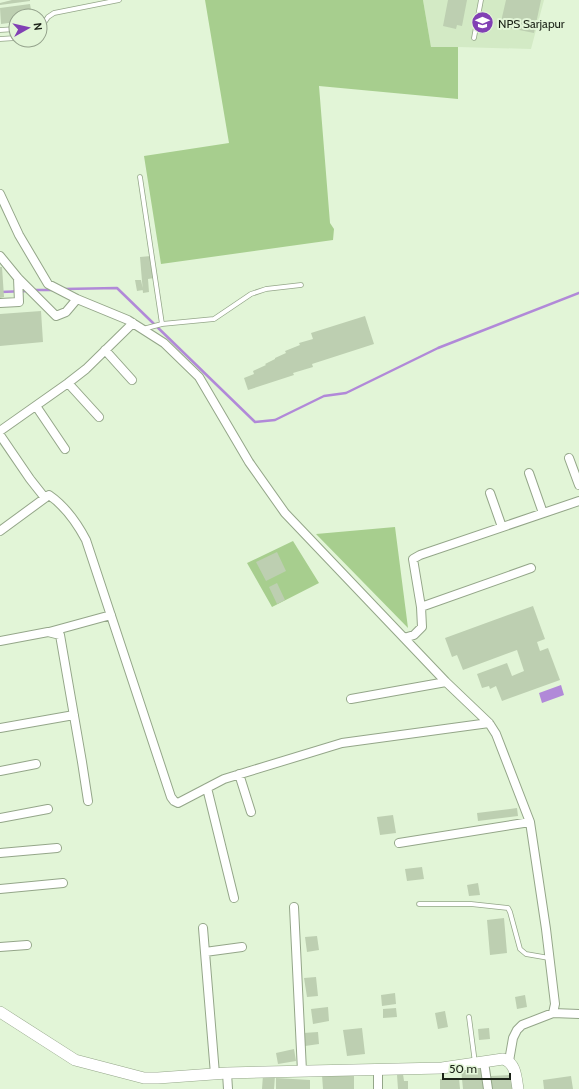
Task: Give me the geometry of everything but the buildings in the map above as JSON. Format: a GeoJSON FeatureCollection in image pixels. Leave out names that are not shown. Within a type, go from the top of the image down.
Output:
{"type":"FeatureCollection","features":[{"type":"Feature","properties":{"kind":"street"},"geometry":{"type":"LineString","coordinates":[[0,194],[19,235],[48,284],[143,329],[164,343],[199,377],[249,462],[286,513],[446,682],[489,723],[496,734],[530,822],[550,959],[555,1004],[553,1013]]}},
{"type":"Feature","properties":{"kind":"street"},"geometry":{"type":"LineString","coordinates":[[0,256],[18,278],[56,316],[66,312],[77,299]]}},
{"type":"Feature","properties":{"kind":"street"},"geometry":{"type":"LineString","coordinates":[[0,303],[19,302],[18,278]]}},
{"type":"Feature","properties":{"kind":"street"},"geometry":{"type":"LineString","coordinates":[[0,432],[68,383],[133,323]]}},
{"type":"Feature","properties":{"kind":"street"},"geometry":{"type":"LineString","coordinates":[[105,350],[132,380]]}},
{"type":"Feature","properties":{"kind":"street"},"geometry":{"type":"LineString","coordinates":[[68,383],[99,417]]}},
{"type":"Feature","properties":{"kind":"street"},"geometry":{"type":"LineString","coordinates":[[36,406],[65,449]]}},
{"type":"Feature","properties":{"kind":"street"},"geometry":{"type":"LineString","coordinates":[[0,435],[45,498]]}},
{"type":"Feature","properties":{"kind":"street"},"geometry":{"type":"LineString","coordinates":[[569,458],[579,485]]}},
{"type":"Feature","properties":{"kind":"street"},"geometry":{"type":"LineString","coordinates":[[528,473],[542,513]]}},
{"type":"Feature","properties":{"kind":"street"},"geometry":{"type":"LineString","coordinates":[[490,493],[502,527]]}},
{"type":"Feature","properties":{"kind":"street"},"geometry":{"type":"LineString","coordinates":[[1,529],[49,495],[57,501],[79,526],[86,540],[171,797],[178,803],[224,779],[342,743],[489,723]]}},
{"type":"Feature","properties":{"kind":"street"},"geometry":{"type":"LineString","coordinates":[[404,638],[414,635],[422,627],[421,607],[413,559],[420,555],[579,500]]}},
{"type":"Feature","properties":{"kind":"street"},"geometry":{"type":"LineString","coordinates":[[421,607],[530,568]]}},
{"type":"Feature","properties":{"kind":"street"},"geometry":{"type":"LineString","coordinates":[[0,642],[48,632],[110,615]]}},
{"type":"Feature","properties":{"kind":"street"},"geometry":{"type":"LineString","coordinates":[[48,632],[60,635],[88,801]]}},
{"type":"Feature","properties":{"kind":"street"},"geometry":{"type":"LineString","coordinates":[[351,699],[446,682]]}},
{"type":"Feature","properties":{"kind":"street"},"geometry":{"type":"LineString","coordinates":[[0,728],[74,715]]}},
{"type":"Feature","properties":{"kind":"street"},"geometry":{"type":"LineString","coordinates":[[0,771],[36,764]]}},
{"type":"Feature","properties":{"kind":"street"},"geometry":{"type":"LineString","coordinates":[[239,774],[251,812]]}},
{"type":"Feature","properties":{"kind":"street"},"geometry":{"type":"LineString","coordinates":[[207,788],[234,898]]}},
{"type":"Feature","properties":{"kind":"street"},"geometry":{"type":"LineString","coordinates":[[0,818],[48,809]]}},
{"type":"Feature","properties":{"kind":"street"},"geometry":{"type":"LineString","coordinates":[[399,843],[530,822]]}},
{"type":"Feature","properties":{"kind":"street"},"geometry":{"type":"LineString","coordinates":[[0,853],[57,848]]}},
{"type":"Feature","properties":{"kind":"street"},"geometry":{"type":"LineString","coordinates":[[0,889],[63,883]]}},
{"type":"Feature","properties":{"kind":"street"},"geometry":{"type":"LineString","coordinates":[[294,907],[302,1071]]}},
{"type":"Feature","properties":{"kind":"street"},"geometry":{"type":"LineString","coordinates":[[203,928],[215,1074]]}},
{"type":"Feature","properties":{"kind":"street"},"geometry":{"type":"LineString","coordinates":[[0,947],[27,945]]}},
{"type":"Feature","properties":{"kind":"street"},"geometry":{"type":"LineString","coordinates":[[205,952],[242,947]]}},
{"type":"Feature","properties":{"kind":"street"},"geometry":{"type":"LineString","coordinates":[[0,1012],[75,1060],[144,1078],[227,1073],[442,1068],[502,1059],[509,1061],[514,1068],[518,1089]]}},
{"type":"Feature","properties":{"kind":"street"},"geometry":{"type":"LineString","coordinates":[[509,1061],[513,1038],[517,1030],[522,1025],[553,1013],[579,1014]]}},
{"type":"Feature","properties":{"kind":"street"},"geometry":{"type":"LineString","coordinates":[[480,1063],[488,1089]]}},
{"type":"Feature","properties":{"kind":"street"},"geometry":{"type":"LineString","coordinates":[[378,1069],[378,1089]]}},
{"type":"Feature","properties":{"kind":"street"},"geometry":{"type":"LineString","coordinates":[[227,1073],[228,1089]]}},
{"type":"Feature","properties":{"kind":"lane"},"geometry":{"type":"LineString","coordinates":[[48,17],[54,13],[119,0]]}},
{"type":"Feature","properties":{"kind":"lane"},"geometry":{"type":"LineString","coordinates":[[474,38],[481,0]]}},
{"type":"Feature","properties":{"kind":"lane"},"geometry":{"type":"LineString","coordinates":[[140,177],[162,324]]}},
{"type":"Feature","properties":{"kind":"lane"},"geometry":{"type":"LineString","coordinates":[[143,329],[162,324],[199,321],[214,318],[221,315],[235,303],[251,294],[266,289],[301,285]]}},
{"type":"Feature","properties":{"kind":"lane"},"geometry":{"type":"LineString","coordinates":[[419,904],[471,904],[508,908],[520,949],[526,954],[550,959]]}},
{"type":"Feature","properties":{"kind":"lane"},"geometry":{"type":"LineString","coordinates":[[469,1017],[480,1063]]}},
{"type":"Feature","properties":{"kind":"shaded area","name":"NPS Sarjapur"},"geometry":{"type":"Polygon","coordinates":[[[423,0],[544,0],[531,49],[431,47],[423,0]]]}},
{"type":"Feature","properties":{"kind":"shaded area"},"geometry":{"type":"Polygon","coordinates":[[[561,685],[564,695],[542,703],[539,693],[561,685]]]}},
{"type":"Feature","properties":{"kind":"green space"},"geometry":{"type":"Polygon","coordinates":[[[205,0],[423,0],[431,47],[458,47],[458,99],[319,86],[330,223],[334,229],[333,240],[161,264],[144,156],[229,143],[205,0]]]}},
{"type":"Feature","properties":{"kind":"green space"},"geometry":{"type":"Polygon","coordinates":[[[395,527],[408,628],[316,534],[395,527]]]}},
{"type":"Feature","properties":{"kind":"green space"},"geometry":{"type":"Polygon","coordinates":[[[293,541],[319,583],[272,607],[247,563],[293,541]]]}},
{"type":"Feature","properties":{"kind":"waterway"},"geometry":{"type":"LineString","coordinates":[[64,289],[117,288],[255,422],[275,420],[324,396],[346,393],[438,348],[579,293]]}},
{"type":"Feature","properties":{"kind":"waterway"},"geometry":{"type":"LineString","coordinates":[[34,290],[53,290]]}},
{"type":"Feature","properties":{"kind":"waterway"},"geometry":{"type":"LineString","coordinates":[[0,292],[27,291]]}},
{"type":"Feature","properties":{"kind":"place","name":"NPS Sarjapur"},"geometry":{"type":"Point","coordinates":[482,23]}}]}
